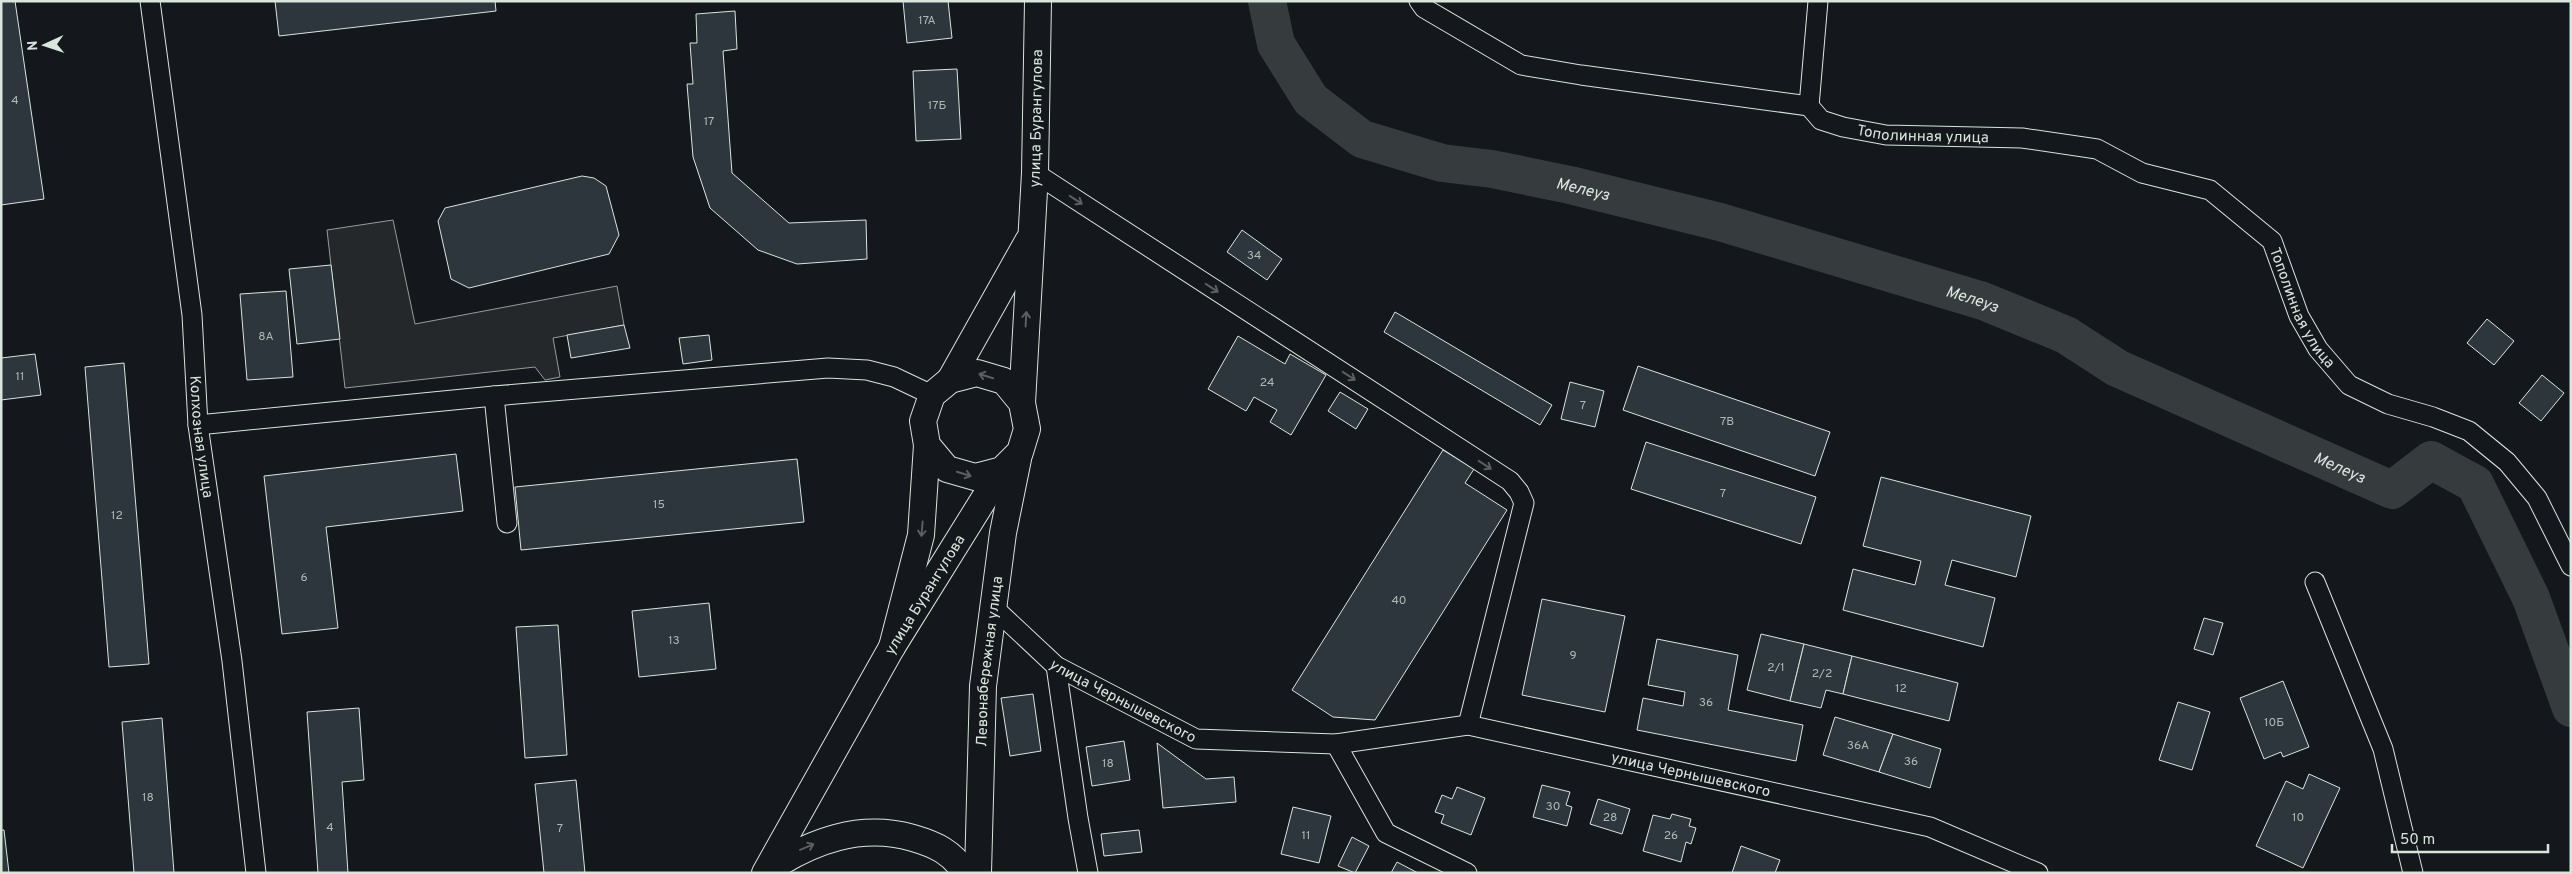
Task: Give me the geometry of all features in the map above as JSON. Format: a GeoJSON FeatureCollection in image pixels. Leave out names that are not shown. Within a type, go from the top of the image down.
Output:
{"type":"FeatureCollection","features":[{"type":"Feature","properties":{"kind":"main road","name":"улица Бурангулова"},"geometry":{"type":"LineString","coordinates":[[892,647],[1011,461],[1027,429],[1022,403],[1035,173],[1038,1]]}},
{"type":"Feature","properties":{"kind":"main road","name":"улица Бурангулова"},"geometry":{"type":"LineString","coordinates":[[892,647],[921,536],[927,445],[923,421],[1030,236]]}},
{"type":"Feature","properties":{"kind":"main road","name":"улица Бурангулова"},"geometry":{"type":"LineString","coordinates":[[941,388],[977,373],[1004,381],[1022,403]]}},
{"type":"Feature","properties":{"kind":"main road"},"geometry":{"type":"LineString","coordinates":[[927,445],[947,469],[975,477],[1011,461]]}},
{"type":"Feature","properties":{"kind":"main road","name":"Левонабережная улица"},"geometry":{"type":"LineString","coordinates":[[978,873],[983,686],[1011,461]]}},
{"type":"Feature","properties":{"kind":"main road"},"geometry":{"type":"LineString","coordinates":[[765,872],[892,647]]}},
{"type":"Feature","properties":{"kind":"main road"},"geometry":{"type":"LineString","coordinates":[[765,872],[794,853],[824,840],[859,832],[894,833],[930,843],[954,857],[966,873]]}},
{"type":"Feature","properties":{"kind":"street","name":"Колхозная улица"},"geometry":{"type":"LineString","coordinates":[[150,1],[192,315],[198,425],[232,661],[256,873]]}},
{"type":"Feature","properties":{"kind":"street"},"geometry":{"type":"LineString","coordinates":[[1419,1],[1432,13],[1521,65],[1809,106],[1818,1]]}},
{"type":"Feature","properties":{"kind":"street","name":"Тополинная улица"},"geometry":{"type":"LineString","coordinates":[[1809,106],[1820,120],[1886,136],[2022,138],[2097,149],[2142,173],[2210,190],[2272,240],[2299,316],[2318,349],[2349,385],[2388,404],[2470,430],[2507,462],[2537,498],[2571,566]]}},
{"type":"Feature","properties":{"kind":"street"},"geometry":{"type":"LineString","coordinates":[[1035,173],[1510,481],[1519,492],[1524,504],[1468,725]]}},
{"type":"Feature","properties":{"kind":"street"},"geometry":{"type":"LineString","coordinates":[[198,425],[494,396],[828,368],[867,370],[941,388]]}},
{"type":"Feature","properties":{"kind":"street"},"geometry":{"type":"LineString","coordinates":[[494,396],[507,523]]}},
{"type":"Feature","properties":{"kind":"street"},"geometry":{"type":"LineString","coordinates":[[2316,582],[2383,749],[2414,873]]}},
{"type":"Feature","properties":{"kind":"street","name":"улица Чернышевского"},"geometry":{"type":"LineString","coordinates":[[993,607],[1056,666],[1196,740],[1336,744],[1468,725],[1930,827],[2038,873]]}},
{"type":"Feature","properties":{"kind":"street"},"geometry":{"type":"LineString","coordinates":[[1056,666],[1088,873]]}},
{"type":"Feature","properties":{"kind":"street"},"geometry":{"type":"LineString","coordinates":[[1336,744],[1386,832],[1467,873]]}},
{"type":"Feature","properties":{"kind":"shaded area"},"geometry":{"type":"Polygon","coordinates":[[[393,220],[415,324],[617,286],[624,325],[553,338],[560,377],[545,380],[535,367],[345,388],[327,230],[393,220]]]}},
{"type":"Feature","properties":{"kind":"building"},"geometry":{"type":"Polygon","coordinates":[[[1,1],[15,1],[44,199],[1,205],[1,1]]]}},
{"type":"Feature","properties":{"kind":"building"},"geometry":{"type":"Polygon","coordinates":[[[275,1],[495,1],[496,11],[279,36],[275,1]]]}},
{"type":"Feature","properties":{"kind":"building"},"geometry":{"type":"Polygon","coordinates":[[[903,1],[948,1],[952,38],[907,43],[903,1]]]}},
{"type":"Feature","properties":{"kind":"building"},"geometry":{"type":"Polygon","coordinates":[[[735,11],[737,49],[723,51],[732,173],[789,223],[866,220],[867,259],[797,264],[758,250],[710,208],[693,157],[687,84],[693,84],[690,43],[697,43],[696,14],[735,11]]]}},
{"type":"Feature","properties":{"kind":"building"},"geometry":{"type":"Polygon","coordinates":[[[957,69],[961,139],[916,141],[913,71],[957,69]]]}},
{"type":"Feature","properties":{"kind":"building"},"geometry":{"type":"Polygon","coordinates":[[[582,176],[594,178],[606,186],[619,235],[609,254],[469,288],[451,279],[438,221],[445,208],[582,176]]]}},
{"type":"Feature","properties":{"kind":"building"},"geometry":{"type":"Polygon","coordinates":[[[1242,230],[1282,259],[1267,280],[1227,252],[1242,230]]]}},
{"type":"Feature","properties":{"kind":"building"},"geometry":{"type":"Polygon","coordinates":[[[331,265],[340,339],[297,344],[289,269],[331,265]]]}},
{"type":"Feature","properties":{"kind":"building"},"geometry":{"type":"Polygon","coordinates":[[[286,291],[293,377],[247,380],[240,294],[286,291]]]}},
{"type":"Feature","properties":{"kind":"building"},"geometry":{"type":"Polygon","coordinates":[[[1395,312],[1552,405],[1540,425],[1384,332],[1395,312]]]}},
{"type":"Feature","properties":{"kind":"building"},"geometry":{"type":"Polygon","coordinates":[[[2487,319],[2514,341],[2494,365],[2467,343],[2487,319]]]}},
{"type":"Feature","properties":{"kind":"building"},"geometry":{"type":"Polygon","coordinates":[[[624,325],[630,348],[571,358],[567,335],[624,325]]]}},
{"type":"Feature","properties":{"kind":"building"},"geometry":{"type":"Polygon","coordinates":[[[709,335],[712,360],[683,364],[679,338],[709,335]]]}},
{"type":"Feature","properties":{"kind":"building"},"geometry":{"type":"Polygon","coordinates":[[[1238,336],[1285,364],[1290,354],[1326,375],[1291,435],[1270,422],[1277,410],[1254,397],[1246,411],[1208,389],[1238,336]]]}},
{"type":"Feature","properties":{"kind":"building"},"geometry":{"type":"Polygon","coordinates":[[[35,354],[41,395],[1,400],[1,358],[35,354]]]}},
{"type":"Feature","properties":{"kind":"building"},"geometry":{"type":"Polygon","coordinates":[[[124,363],[149,664],[109,667],[85,367],[124,363]]]}},
{"type":"Feature","properties":{"kind":"building"},"geometry":{"type":"Polygon","coordinates":[[[1638,366],[1830,432],[1815,476],[1623,410],[1638,366]]]}},
{"type":"Feature","properties":{"kind":"building"},"geometry":{"type":"Polygon","coordinates":[[[2542,375],[2564,393],[2541,421],[2519,403],[2542,375]]]}},
{"type":"Feature","properties":{"kind":"building"},"geometry":{"type":"Polygon","coordinates":[[[1570,382],[1604,391],[1595,427],[1561,419],[1570,382]]]}},
{"type":"Feature","properties":{"kind":"building"},"geometry":{"type":"Polygon","coordinates":[[[1340,392],[1368,409],[1356,429],[1328,411],[1340,392]]]}},
{"type":"Feature","properties":{"kind":"building"},"geometry":{"type":"Polygon","coordinates":[[[1646,442],[1816,497],[1801,544],[1631,489],[1646,442]]]}},
{"type":"Feature","properties":{"kind":"building"},"geometry":{"type":"Polygon","coordinates":[[[1443,450],[1474,469],[1465,483],[1507,510],[1375,720],[1333,717],[1292,690],[1443,450]]]}},
{"type":"Feature","properties":{"kind":"building"},"geometry":{"type":"Polygon","coordinates":[[[456,454],[463,511],[326,527],[338,628],[282,634],[264,476],[456,454]]]}},
{"type":"Feature","properties":{"kind":"building"},"geometry":{"type":"Polygon","coordinates":[[[797,459],[804,522],[521,550],[515,487],[797,459]]]}},
{"type":"Feature","properties":{"kind":"building"},"geometry":{"type":"Polygon","coordinates":[[[1881,477],[2031,516],[2016,577],[1952,560],[1945,585],[1995,598],[1983,647],[1843,610],[1853,569],[1915,585],[1921,561],[1863,546],[1881,477]]]}},
{"type":"Feature","properties":{"kind":"building"},"geometry":{"type":"Polygon","coordinates":[[[1542,599],[1625,616],[1605,712],[1522,695],[1542,599]]]}},
{"type":"Feature","properties":{"kind":"building"},"geometry":{"type":"Polygon","coordinates":[[[709,603],[716,669],[639,677],[632,611],[709,603]]]}},
{"type":"Feature","properties":{"kind":"building"},"geometry":{"type":"Polygon","coordinates":[[[2204,618],[2223,623],[2213,655],[2194,649],[2204,618]]]}},
{"type":"Feature","properties":{"kind":"building"},"geometry":{"type":"Polygon","coordinates":[[[558,625],[567,755],[525,758],[516,627],[558,625]]]}},
{"type":"Feature","properties":{"kind":"building"},"geometry":{"type":"Polygon","coordinates":[[[1761,634],[1804,644],[1790,701],[1747,690],[1761,634]]]}},
{"type":"Feature","properties":{"kind":"building"},"geometry":{"type":"Polygon","coordinates":[[[1657,639],[1738,655],[1728,710],[1803,725],[1796,761],[1637,730],[1643,698],[1683,706],[1685,692],[1648,685],[1657,639]]]}},
{"type":"Feature","properties":{"kind":"building"},"geometry":{"type":"Polygon","coordinates":[[[1804,644],[1852,656],[1843,694],[1826,690],[1821,708],[1790,701],[1804,644]]]}},
{"type":"Feature","properties":{"kind":"building"},"geometry":{"type":"Polygon","coordinates":[[[1852,656],[1958,683],[1949,721],[1843,694],[1852,656]]]}},
{"type":"Feature","properties":{"kind":"building"},"geometry":{"type":"Polygon","coordinates":[[[2283,681],[2309,747],[2283,757],[2281,752],[2264,759],[2240,698],[2283,681]]]}},
{"type":"Feature","properties":{"kind":"building"},"geometry":{"type":"Polygon","coordinates":[[[1033,694],[1041,751],[1010,756],[1001,698],[1033,694]]]}},
{"type":"Feature","properties":{"kind":"building"},"geometry":{"type":"Polygon","coordinates":[[[2178,702],[2210,712],[2192,770],[2159,760],[2178,702]]]}},
{"type":"Feature","properties":{"kind":"building"},"geometry":{"type":"Polygon","coordinates":[[[359,708],[364,780],[342,782],[348,873],[318,873],[307,712],[359,708]]]}},
{"type":"Feature","properties":{"kind":"building"},"geometry":{"type":"Polygon","coordinates":[[[1835,717],[1893,734],[1879,772],[1823,755],[1835,717]]]}},
{"type":"Feature","properties":{"kind":"building"},"geometry":{"type":"Polygon","coordinates":[[[162,718],[174,873],[134,873],[122,722],[162,718]]]}},
{"type":"Feature","properties":{"kind":"building"},"geometry":{"type":"Polygon","coordinates":[[[1893,734],[1941,749],[1930,788],[1879,772],[1893,734]]]}},
{"type":"Feature","properties":{"kind":"building"},"geometry":{"type":"Polygon","coordinates":[[[1124,741],[1130,780],[1092,786],[1086,747],[1124,741]]]}},
{"type":"Feature","properties":{"kind":"building"},"geometry":{"type":"Polygon","coordinates":[[[1157,743],[1206,779],[1234,777],[1236,802],[1163,808],[1157,743]]]}},
{"type":"Feature","properties":{"kind":"building"},"geometry":{"type":"Polygon","coordinates":[[[2309,774],[2340,788],[2303,868],[2256,846],[2286,781],[2303,789],[2309,774]]]}},
{"type":"Feature","properties":{"kind":"building"},"geometry":{"type":"Polygon","coordinates":[[[576,780],[585,873],[544,873],[535,784],[576,780]]]}},
{"type":"Feature","properties":{"kind":"building"},"geometry":{"type":"Polygon","coordinates":[[[1542,785],[1570,792],[1566,805],[1572,807],[1567,826],[1533,817],[1542,785]]]}},
{"type":"Feature","properties":{"kind":"building"},"geometry":{"type":"Polygon","coordinates":[[[1457,787],[1485,798],[1471,835],[1441,823],[1444,815],[1435,812],[1442,795],[1452,799],[1457,787]]]}},
{"type":"Feature","properties":{"kind":"building"},"geometry":{"type":"Polygon","coordinates":[[[1598,799],[1630,809],[1622,834],[1590,824],[1598,799]]]}},
{"type":"Feature","properties":{"kind":"building"},"geometry":{"type":"Polygon","coordinates":[[[1293,807],[1331,816],[1319,863],[1281,854],[1293,807]]]}},
{"type":"Feature","properties":{"kind":"building"},"geometry":{"type":"Polygon","coordinates":[[[1672,814],[1691,819],[1689,826],[1696,828],[1691,844],[1686,842],[1681,862],[1643,851],[1653,815],[1670,819],[1672,814]]]}},
{"type":"Feature","properties":{"kind":"building"},"geometry":{"type":"Polygon","coordinates":[[[1,830],[4,830],[9,873],[1,873],[1,830]]]}},
{"type":"Feature","properties":{"kind":"building"},"geometry":{"type":"Polygon","coordinates":[[[1139,830],[1142,852],[1104,856],[1101,834],[1139,830]]]}},
{"type":"Feature","properties":{"kind":"building"},"geometry":{"type":"Polygon","coordinates":[[[1352,837],[1369,846],[1355,873],[1338,866],[1352,837]]]}},
{"type":"Feature","properties":{"kind":"building"},"geometry":{"type":"Polygon","coordinates":[[[1741,846],[1780,860],[1775,873],[1732,873],[1741,846]]]}},
{"type":"Feature","properties":{"kind":"building"},"geometry":{"type":"Polygon","coordinates":[[[1397,862],[1418,873],[1391,873],[1397,862]]]}},
{"type":"Feature","properties":{"kind":"waterway","name":"Мелеуз"},"geometry":{"type":"LineString","coordinates":[[1267,1],[1276,44],[1311,100],[1362,139],[1442,163],[1492,169],[1570,185],[1720,222],[1983,301],[2066,335],[2117,368],[2392,490],[2431,460],[2475,484],[2531,598],[2571,708]]}}]}
